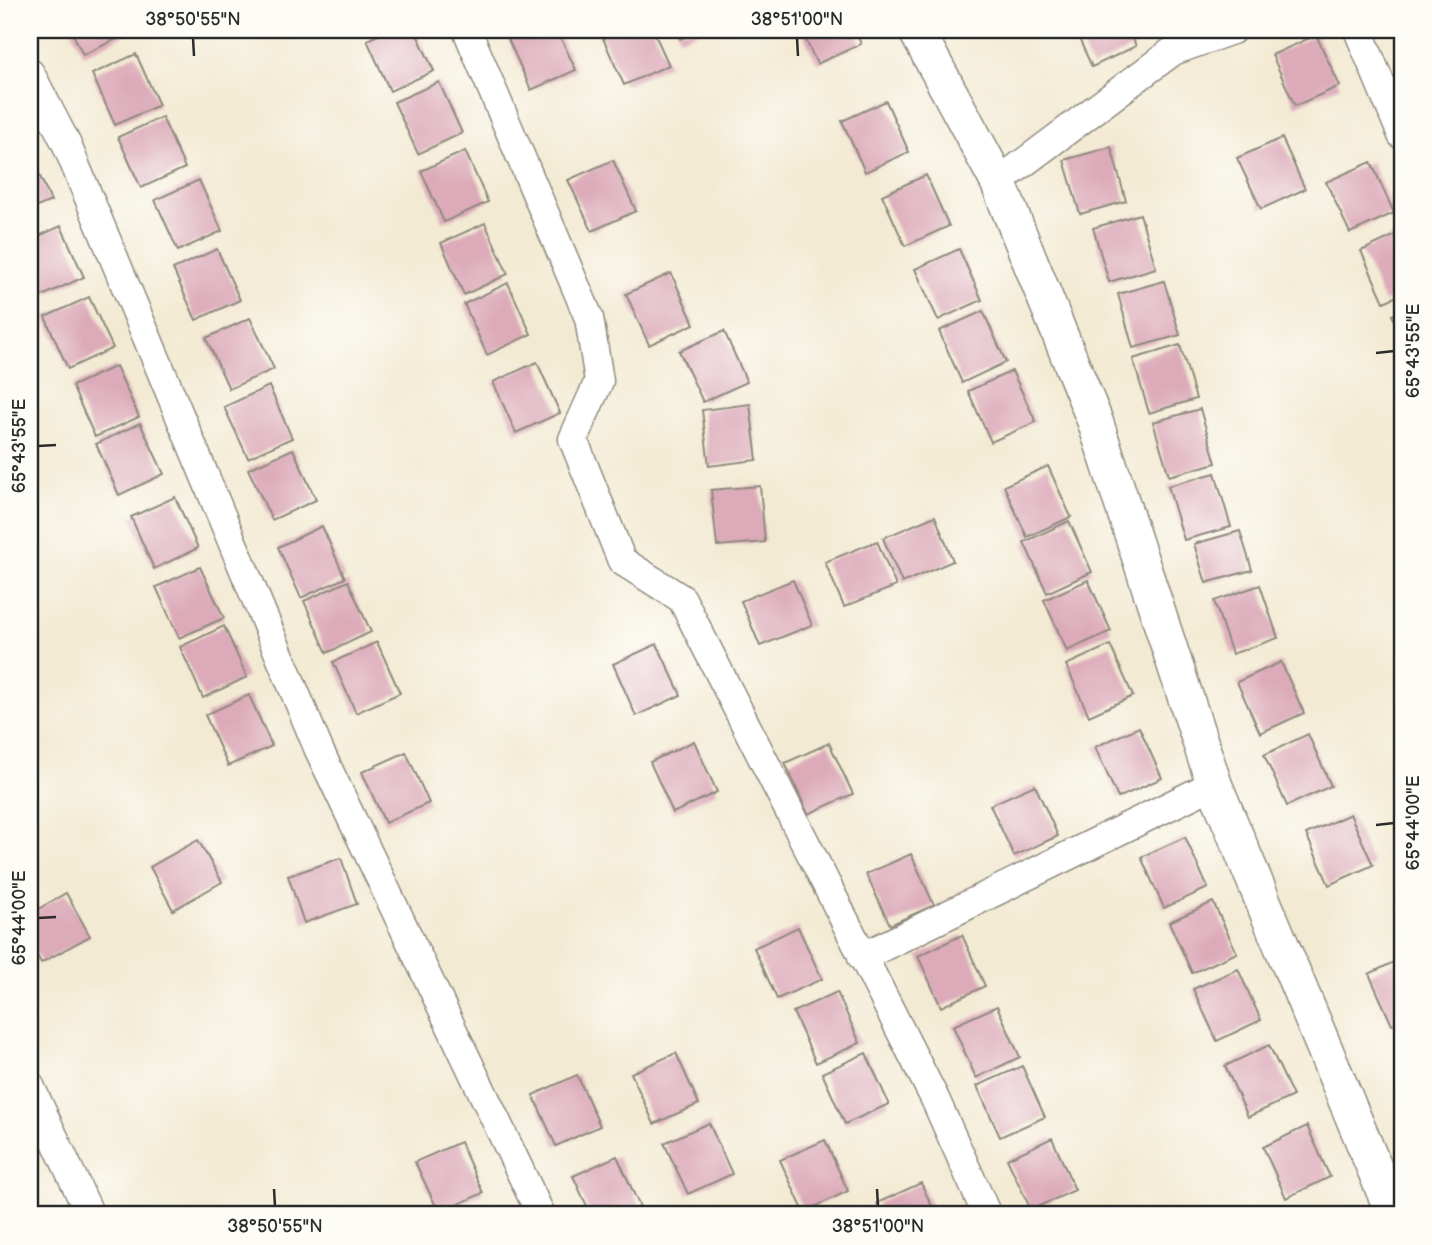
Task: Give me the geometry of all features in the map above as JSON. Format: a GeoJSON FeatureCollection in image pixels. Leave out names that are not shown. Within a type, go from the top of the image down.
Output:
{"type":"FeatureCollection","features":[{"type":"Feature","properties":{"kind":"street"},"geometry":{"type":"LineString","coordinates":[[467,30],[589,318],[599,381],[573,439],[622,561],[682,599],[935,1099],[988,1215]]}},
{"type":"Feature","properties":{"kind":"street"},"geometry":{"type":"LineString","coordinates":[[916,30],[998,181],[1096,421],[1214,784],[1394,1202]]}},
{"type":"Feature","properties":{"kind":"street"},"geometry":{"type":"LineString","coordinates":[[998,181],[1169,40],[1232,30]]}},
{"type":"Feature","properties":{"kind":"street"},"geometry":{"type":"LineString","coordinates":[[1358,30],[1402,135]]}},
{"type":"Feature","properties":{"kind":"street"},"geometry":{"type":"LineString","coordinates":[[30,72],[66,143],[319,750],[541,1215]]}},
{"type":"Feature","properties":{"kind":"street"},"geometry":{"type":"LineString","coordinates":[[862,957],[1214,784]]}},
{"type":"Feature","properties":{"kind":"street"},"geometry":{"type":"LineString","coordinates":[[30,1086],[90,1215]]}},
{"type":"Feature","properties":{"kind":"building"},"geometry":{"type":"Polygon","coordinates":[[[71,30],[125,30],[127,34],[83,55],[71,30]]]}},
{"type":"Feature","properties":{"kind":"building"},"geometry":{"type":"Polygon","coordinates":[[[389,30],[415,30],[434,71],[390,91],[367,40],[389,30]]]}},
{"type":"Feature","properties":{"kind":"building"},"geometry":{"type":"Polygon","coordinates":[[[530,30],[557,30],[576,70],[531,90],[508,39],[530,30]]]}},
{"type":"Feature","properties":{"kind":"building"},"geometry":{"type":"Polygon","coordinates":[[[610,30],[653,30],[669,65],[624,85],[601,34],[610,30]]]}},
{"type":"Feature","properties":{"kind":"building"},"geometry":{"type":"Polygon","coordinates":[[[676,30],[701,30],[680,39],[676,30]]]}},
{"type":"Feature","properties":{"kind":"building"},"geometry":{"type":"Polygon","coordinates":[[[801,30],[855,30],[861,44],[817,64],[801,30]]]}},
{"type":"Feature","properties":{"kind":"building"},"geometry":{"type":"Polygon","coordinates":[[[1075,30],[1129,30],[1136,46],[1092,67],[1075,30]]]}},
{"type":"Feature","properties":{"kind":"building"},"geometry":{"type":"Polygon","coordinates":[[[1316,35],[1340,86],[1295,106],[1272,55],[1316,35]]]}},
{"type":"Feature","properties":{"kind":"building"},"geometry":{"type":"Polygon","coordinates":[[[136,54],[159,105],[115,125],[92,74],[136,54]]]}},
{"type":"Feature","properties":{"kind":"building"},"geometry":{"type":"Polygon","coordinates":[[[439,82],[462,133],[418,154],[394,102],[439,82]]]}},
{"type":"Feature","properties":{"kind":"building"},"geometry":{"type":"Polygon","coordinates":[[[886,101],[909,152],[865,172],[842,121],[886,101]]]}},
{"type":"Feature","properties":{"kind":"building"},"geometry":{"type":"Polygon","coordinates":[[[162,117],[185,168],[141,188],[118,137],[162,117]]]}},
{"type":"Feature","properties":{"kind":"building"},"geometry":{"type":"Polygon","coordinates":[[[1282,138],[1305,189],[1261,209],[1237,158],[1282,138]]]}},
{"type":"Feature","properties":{"kind":"building"},"geometry":{"type":"Polygon","coordinates":[[[1111,147],[1126,201],[1080,214],[1064,160],[1111,147]]]}},
{"type":"Feature","properties":{"kind":"building"},"geometry":{"type":"Polygon","coordinates":[[[465,151],[488,202],[444,222],[421,171],[465,151]]]}},
{"type":"Feature","properties":{"kind":"building"},"geometry":{"type":"Polygon","coordinates":[[[30,154],[51,201],[30,210],[30,154]]]}},
{"type":"Feature","properties":{"kind":"building"},"geometry":{"type":"Polygon","coordinates":[[[613,160],[636,211],[592,231],[568,180],[613,160]]]}},
{"type":"Feature","properties":{"kind":"building"},"geometry":{"type":"Polygon","coordinates":[[[1371,162],[1394,213],[1350,233],[1326,182],[1371,162]]]}},
{"type":"Feature","properties":{"kind":"building"},"geometry":{"type":"Polygon","coordinates":[[[926,175],[949,226],[905,246],[882,195],[926,175]]]}},
{"type":"Feature","properties":{"kind":"building"},"geometry":{"type":"Polygon","coordinates":[[[199,180],[222,231],[178,251],[155,200],[199,180]]]}},
{"type":"Feature","properties":{"kind":"building"},"geometry":{"type":"Polygon","coordinates":[[[1140,214],[1156,268],[1109,282],[1093,228],[1140,214]]]}},
{"type":"Feature","properties":{"kind":"building"},"geometry":{"type":"Polygon","coordinates":[[[485,223],[508,274],[464,295],[441,243],[485,223]]]}},
{"type":"Feature","properties":{"kind":"building"},"geometry":{"type":"Polygon","coordinates":[[[61,226],[84,277],[40,297],[30,276],[30,240],[61,226]]]}},
{"type":"Feature","properties":{"kind":"building"},"geometry":{"type":"Polygon","coordinates":[[[1402,232],[1402,294],[1384,302],[1361,251],[1402,232]]]}},
{"type":"Feature","properties":{"kind":"building"},"geometry":{"type":"Polygon","coordinates":[[[217,249],[240,300],[196,320],[173,269],[217,249]]]}},
{"type":"Feature","properties":{"kind":"building"},"geometry":{"type":"Polygon","coordinates":[[[959,249],[982,300],[938,320],[915,269],[959,249]]]}},
{"type":"Feature","properties":{"kind":"building"},"geometry":{"type":"Polygon","coordinates":[[[671,273],[694,324],[649,345],[626,294],[671,273]]]}},
{"type":"Feature","properties":{"kind":"building"},"geometry":{"type":"Polygon","coordinates":[[[1164,281],[1180,335],[1133,348],[1118,294],[1164,281]]]}},
{"type":"Feature","properties":{"kind":"building"},"geometry":{"type":"Polygon","coordinates":[[[508,283],[531,334],[487,355],[464,304],[508,283]]]}},
{"type":"Feature","properties":{"kind":"building"},"geometry":{"type":"Polygon","coordinates":[[[89,297],[113,348],[68,369],[45,317],[89,297]]]}},
{"type":"Feature","properties":{"kind":"building"},"geometry":{"type":"Polygon","coordinates":[[[1402,310],[1402,337],[1392,315],[1402,310]]]}},
{"type":"Feature","properties":{"kind":"building"},"geometry":{"type":"Polygon","coordinates":[[[983,311],[1006,362],[962,383],[939,331],[983,311]]]}},
{"type":"Feature","properties":{"kind":"building"},"geometry":{"type":"Polygon","coordinates":[[[250,318],[274,369],[229,389],[206,338],[250,318]]]}},
{"type":"Feature","properties":{"kind":"building"},"geometry":{"type":"Polygon","coordinates":[[[724,331],[747,382],[703,402],[679,351],[724,331]]]}},
{"type":"Feature","properties":{"kind":"building"},"geometry":{"type":"Polygon","coordinates":[[[1180,345],[1196,399],[1149,413],[1133,359],[1180,345]]]}},
{"type":"Feature","properties":{"kind":"building"},"geometry":{"type":"Polygon","coordinates":[[[537,362],[560,413],[516,433],[493,382],[537,362]]]}},
{"type":"Feature","properties":{"kind":"building"},"geometry":{"type":"Polygon","coordinates":[[[116,366],[139,417],[95,437],[72,386],[116,366]]]}},
{"type":"Feature","properties":{"kind":"building"},"geometry":{"type":"Polygon","coordinates":[[[1012,371],[1036,422],[991,442],[968,391],[1012,371]]]}},
{"type":"Feature","properties":{"kind":"building"},"geometry":{"type":"Polygon","coordinates":[[[269,386],[292,438],[248,458],[224,407],[269,386]]]}},
{"type":"Feature","properties":{"kind":"building"},"geometry":{"type":"Polygon","coordinates":[[[750,404],[757,460],[709,466],[702,410],[750,404]]]}},
{"type":"Feature","properties":{"kind":"building"},"geometry":{"type":"Polygon","coordinates":[[[1200,409],[1216,463],[1169,476],[1153,422],[1200,409]]]}},
{"type":"Feature","properties":{"kind":"building"},"geometry":{"type":"Polygon","coordinates":[[[140,423],[164,474],[119,495],[96,444],[140,423]]]}},
{"type":"Feature","properties":{"kind":"building"},"geometry":{"type":"Polygon","coordinates":[[[293,449],[316,500],[272,520],[248,469],[293,449]]]}},
{"type":"Feature","properties":{"kind":"building"},"geometry":{"type":"Polygon","coordinates":[[[1048,466],[1071,517],[1027,537],[1004,486],[1048,466]]]}},
{"type":"Feature","properties":{"kind":"building"},"geometry":{"type":"Polygon","coordinates":[[[1215,473],[1231,527],[1184,540],[1168,486],[1215,473]]]}},
{"type":"Feature","properties":{"kind":"building"},"geometry":{"type":"Polygon","coordinates":[[[760,486],[765,542],[717,546],[711,490],[760,486]]]}},
{"type":"Feature","properties":{"kind":"building"},"geometry":{"type":"Polygon","coordinates":[[[175,497],[198,548],[154,569],[131,517],[175,497]]]}},
{"type":"Feature","properties":{"kind":"building"},"geometry":{"type":"Polygon","coordinates":[[[935,516],[953,561],[902,583],[883,538],[935,516]]]}},
{"type":"Feature","properties":{"kind":"building"},"geometry":{"type":"Polygon","coordinates":[[[1069,521],[1092,572],[1047,593],[1024,542],[1069,521]]]}},
{"type":"Feature","properties":{"kind":"building"},"geometry":{"type":"Polygon","coordinates":[[[322,526],[345,578],[301,598],[278,547],[322,526]]]}},
{"type":"Feature","properties":{"kind":"building"},"geometry":{"type":"Polygon","coordinates":[[[1240,531],[1252,570],[1206,583],[1194,544],[1240,531]]]}},
{"type":"Feature","properties":{"kind":"building"},"geometry":{"type":"Polygon","coordinates":[[[877,541],[896,586],[844,607],[825,562],[877,541]]]}},
{"type":"Feature","properties":{"kind":"building"},"geometry":{"type":"Polygon","coordinates":[[[200,567],[224,618],[179,638],[156,587],[200,567]]]}},
{"type":"Feature","properties":{"kind":"building"},"geometry":{"type":"Polygon","coordinates":[[[793,580],[812,625],[760,646],[741,601],[793,580]]]}},
{"type":"Feature","properties":{"kind":"building"},"geometry":{"type":"Polygon","coordinates":[[[1088,580],[1111,631],[1067,651],[1044,600],[1088,580]]]}},
{"type":"Feature","properties":{"kind":"building"},"geometry":{"type":"Polygon","coordinates":[[[348,581],[371,632],[327,653],[304,601],[348,581]]]}},
{"type":"Feature","properties":{"kind":"building"},"geometry":{"type":"Polygon","coordinates":[[[1260,585],[1278,638],[1232,654],[1214,601],[1260,585]]]}},
{"type":"Feature","properties":{"kind":"building"},"geometry":{"type":"Polygon","coordinates":[[[224,626],[247,677],[203,698],[180,647],[224,626]]]}},
{"type":"Feature","properties":{"kind":"building"},"geometry":{"type":"Polygon","coordinates":[[[377,642],[400,693],[356,713],[333,662],[377,642]]]}},
{"type":"Feature","properties":{"kind":"building"},"geometry":{"type":"Polygon","coordinates":[[[657,644],[681,695],[636,716],[613,664],[657,644]]]}},
{"type":"Feature","properties":{"kind":"building"},"geometry":{"type":"Polygon","coordinates":[[[1110,645],[1133,696],[1089,716],[1066,665],[1110,645]]]}},
{"type":"Feature","properties":{"kind":"building"},"geometry":{"type":"Polygon","coordinates":[[[1281,662],[1304,713],[1260,733],[1237,682],[1281,662]]]}},
{"type":"Feature","properties":{"kind":"building"},"geometry":{"type":"Polygon","coordinates":[[[249,695],[272,746],[228,766],[205,715],[249,695]]]}},
{"type":"Feature","properties":{"kind":"building"},"geometry":{"type":"Polygon","coordinates":[[[1139,727],[1162,778],[1118,798],[1095,747],[1139,727]]]}},
{"type":"Feature","properties":{"kind":"building"},"geometry":{"type":"Polygon","coordinates":[[[1308,734],[1331,786],[1287,806],[1264,755],[1308,734]]]}},
{"type":"Feature","properties":{"kind":"building"},"geometry":{"type":"Polygon","coordinates":[[[694,741],[717,792],[673,813],[650,762],[694,741]]]}},
{"type":"Feature","properties":{"kind":"building"},"geometry":{"type":"Polygon","coordinates":[[[829,743],[853,794],[808,814],[785,763],[829,743]]]}},
{"type":"Feature","properties":{"kind":"building"},"geometry":{"type":"Polygon","coordinates":[[[406,752],[429,803],[385,823],[362,772],[406,752]]]}},
{"type":"Feature","properties":{"kind":"building"},"geometry":{"type":"Polygon","coordinates":[[[1035,785],[1058,836],[1014,856],[990,805],[1035,785]]]}},
{"type":"Feature","properties":{"kind":"building"},"geometry":{"type":"Polygon","coordinates":[[[1350,814],[1373,865],[1329,885],[1306,834],[1350,814]]]}},
{"type":"Feature","properties":{"kind":"building"},"geometry":{"type":"Polygon","coordinates":[[[30,829],[36,843],[30,846],[30,829]]]}},
{"type":"Feature","properties":{"kind":"building"},"geometry":{"type":"Polygon","coordinates":[[[1185,837],[1208,888],[1164,908],[1141,857],[1185,837]]]}},
{"type":"Feature","properties":{"kind":"building"},"geometry":{"type":"Polygon","coordinates":[[[198,840],[222,882],[173,910],[150,867],[198,840]]]}},
{"type":"Feature","properties":{"kind":"building"},"geometry":{"type":"Polygon","coordinates":[[[911,854],[934,905],[890,925],[866,874],[911,854]]]}},
{"type":"Feature","properties":{"kind":"building"},"geometry":{"type":"Polygon","coordinates":[[[341,858],[357,904],[304,923],[288,876],[341,858]]]}},
{"type":"Feature","properties":{"kind":"building"},"geometry":{"type":"Polygon","coordinates":[[[66,893],[90,936],[41,963],[30,942],[30,914],[66,893]]]}},
{"type":"Feature","properties":{"kind":"building"},"geometry":{"type":"Polygon","coordinates":[[[1213,902],[1237,953],[1192,973],[1169,922],[1213,902]]]}},
{"type":"Feature","properties":{"kind":"building"},"geometry":{"type":"Polygon","coordinates":[[[798,927],[822,979],[777,999],[754,948],[798,927]]]}},
{"type":"Feature","properties":{"kind":"building"},"geometry":{"type":"Polygon","coordinates":[[[962,935],[985,986],[941,1007],[918,956],[962,935]]]}},
{"type":"Feature","properties":{"kind":"building"},"geometry":{"type":"Polygon","coordinates":[[[1402,958],[1402,1020],[1392,1025],[1369,974],[1402,958]]]}},
{"type":"Feature","properties":{"kind":"building"},"geometry":{"type":"Polygon","coordinates":[[[1238,969],[1261,1020],[1217,1041],[1193,989],[1238,969]]]}},
{"type":"Feature","properties":{"kind":"building"},"geometry":{"type":"Polygon","coordinates":[[[837,992],[860,1043],[816,1063],[793,1012],[837,992]]]}},
{"type":"Feature","properties":{"kind":"building"},"geometry":{"type":"Polygon","coordinates":[[[997,1006],[1020,1057],[976,1078],[953,1026],[997,1006]]]}},
{"type":"Feature","properties":{"kind":"building"},"geometry":{"type":"Polygon","coordinates":[[[1269,1045],[1293,1096],[1248,1117],[1225,1066],[1269,1045]]]}},
{"type":"Feature","properties":{"kind":"building"},"geometry":{"type":"Polygon","coordinates":[[[676,1053],[699,1104],[654,1124],[631,1073],[676,1053]]]}},
{"type":"Feature","properties":{"kind":"building"},"geometry":{"type":"Polygon","coordinates":[[[866,1053],[889,1104],[845,1124],[822,1073],[866,1053]]]}},
{"type":"Feature","properties":{"kind":"building"},"geometry":{"type":"Polygon","coordinates":[[[1022,1066],[1045,1117],[1000,1137],[977,1086],[1022,1066]]]}},
{"type":"Feature","properties":{"kind":"building"},"geometry":{"type":"Polygon","coordinates":[[[577,1075],[600,1126],[556,1146],[533,1095],[577,1075]]]}},
{"type":"Feature","properties":{"kind":"building"},"geometry":{"type":"Polygon","coordinates":[[[709,1123],[732,1174],[688,1194],[664,1143],[709,1123]]]}},
{"type":"Feature","properties":{"kind":"building"},"geometry":{"type":"Polygon","coordinates":[[[1307,1126],[1330,1177],[1286,1198],[1263,1147],[1307,1126]]]}},
{"type":"Feature","properties":{"kind":"building"},"geometry":{"type":"Polygon","coordinates":[[[1052,1138],[1075,1190],[1031,1210],[1007,1159],[1052,1138]]]}},
{"type":"Feature","properties":{"kind":"building"},"geometry":{"type":"Polygon","coordinates":[[[825,1140],[848,1191],[804,1212],[780,1160],[825,1140]]]}},
{"type":"Feature","properties":{"kind":"building"},"geometry":{"type":"Polygon","coordinates":[[[460,1142],[483,1193],[439,1213],[415,1162],[460,1142]]]}},
{"type":"Feature","properties":{"kind":"building"},"geometry":{"type":"Polygon","coordinates":[[[617,1156],[640,1207],[622,1215],[591,1215],[573,1176],[617,1156]]]}},
{"type":"Feature","properties":{"kind":"building"},"geometry":{"type":"Polygon","coordinates":[[[921,1183],[936,1215],[883,1215],[877,1203],[921,1183]]]}}]}
